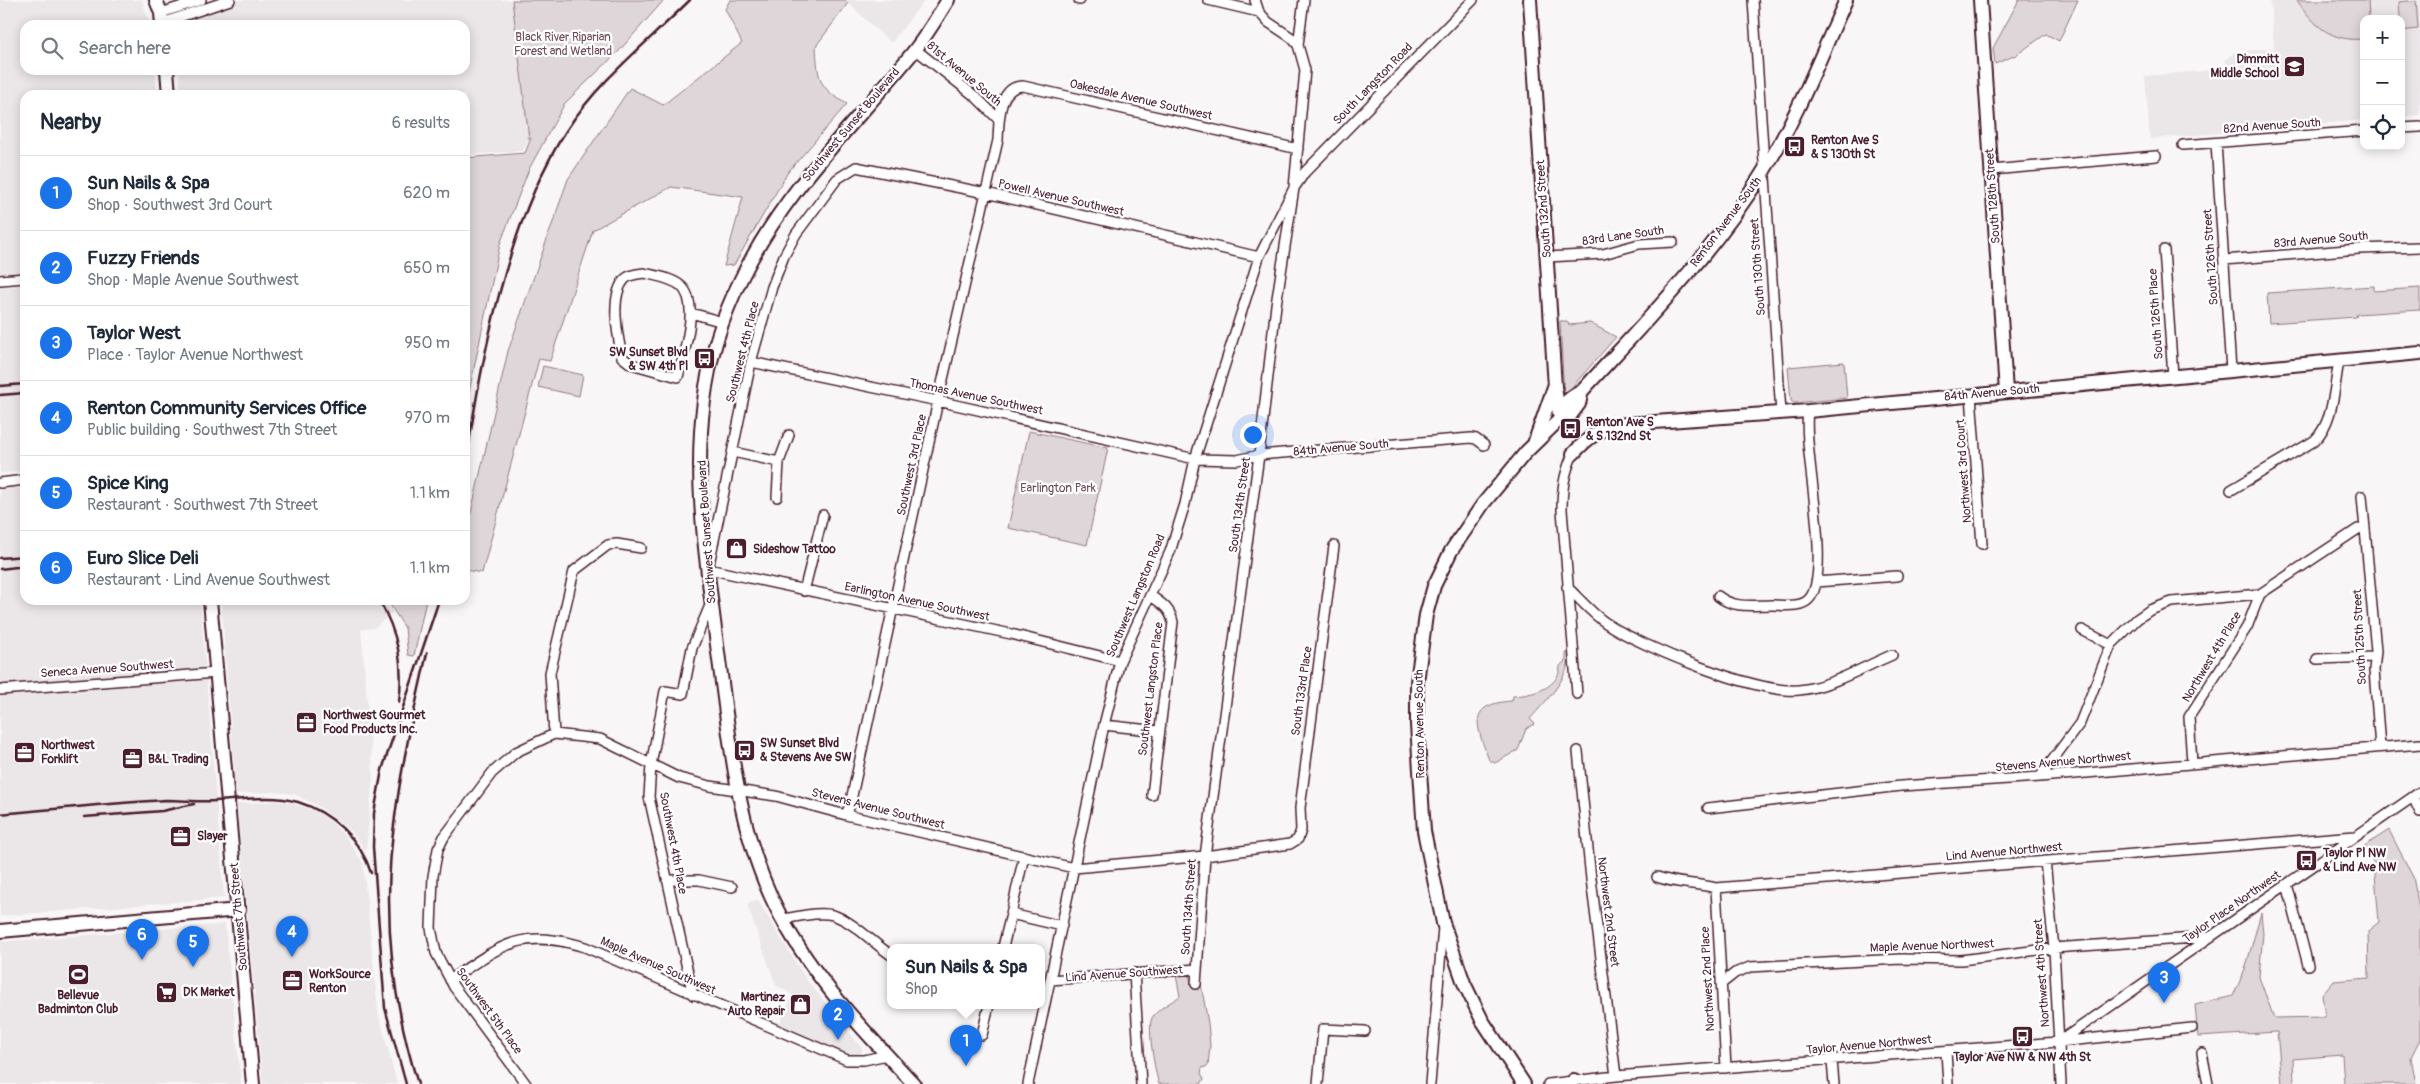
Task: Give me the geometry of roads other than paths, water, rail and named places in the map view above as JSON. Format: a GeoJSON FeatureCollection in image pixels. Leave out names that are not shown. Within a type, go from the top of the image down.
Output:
{"type":"FeatureCollection","features":[{"type":"Feature","properties":{"kind":"street"},"geometry":{"type":"LineString","coordinates":[[156,0],[162,20]]}},
{"type":"Feature","properties":{"kind":"street"},"geometry":{"type":"LineString","coordinates":[[164,20],[201,0]]}},
{"type":"Feature","properties":{"kind":"street"},"geometry":{"type":"LineString","coordinates":[[165,20],[230,0]]}},
{"type":"Feature","properties":{"kind":"street","name":"Southwest Sunset Boulevard"},"geometry":{"type":"LineString","coordinates":[[914,1084],[825,985],[783,919],[754,857],[737,792],[712,602],[702,498],[701,435],[709,373],[724,322],[741,278],[772,226],[821,157],[915,49],[948,0]]}},
{"type":"Feature","properties":{"kind":"street"},"geometry":{"type":"LineString","coordinates":[[1208,0],[1259,12]]}},
{"type":"Feature","properties":{"kind":"street"},"geometry":{"type":"LineString","coordinates":[[1255,0],[1259,12],[1268,22],[1292,38],[1298,46]]}},
{"type":"Feature","properties":{"kind":"street","name":"South 134th Street"},"geometry":{"type":"LineString","coordinates":[[1196,984],[1205,856],[1259,455],[1276,305],[1294,188],[1305,70],[1298,46],[1304,0]]}},
{"type":"Feature","properties":{"kind":"street","name":"South Langston Road"},"geometry":{"type":"LineString","coordinates":[[1294,188],[1313,163],[1473,0]]}},
{"type":"Feature","properties":{"kind":"street","name":"South 132nd Street"},"geometry":{"type":"LineString","coordinates":[[1530,0],[1555,383],[1560,419]]}},
{"type":"Feature","properties":{"kind":"street","name":"South 130th Street"},"geometry":{"type":"LineString","coordinates":[[1753,0],[1781,413]]}},
{"type":"Feature","properties":{"kind":"street","name":"Renton Avenue South"},"geometry":{"type":"LineString","coordinates":[[1524,1084],[1482,1020],[1464,982],[1443,923],[1424,831],[1417,725],[1417,682],[1420,645],[1434,586],[1452,551],[1483,504],[1535,444],[1560,419],[1562,405],[1572,396],[1582,392],[1676,288],[1726,226],[1764,171],[1800,101],[1846,0]]}},
{"type":"Feature","properties":{"kind":"street","name":"South 128th Street"},"geometry":{"type":"LineString","coordinates":[[1980,0],[2006,392]]}},
{"type":"Feature","properties":{"kind":"street","name":"81st Avenue South"},"geometry":{"type":"LineString","coordinates":[[915,49],[976,97],[997,118]]}},
{"type":"Feature","properties":{"kind":"street"},"geometry":{"type":"LineString","coordinates":[[167,75],[169,90]]}},
{"type":"Feature","properties":{"kind":"street","name":"Oakesdale Avenue Southwest"},"geometry":{"type":"LineString","coordinates":[[997,118],[1011,88],[1023,86],[1298,150]]}},
{"type":"Feature","properties":{"kind":"street","name":"Southwest 3rd Place"},"geometry":{"type":"LineString","coordinates":[[846,816],[894,610],[938,401],[998,140],[997,118]]}},
{"type":"Feature","properties":{"kind":"street"},"geometry":{"type":"LineString","coordinates":[[2405,128],[2420,127]]}},
{"type":"Feature","properties":{"kind":"street","name":"82nd Avenue South"},"geometry":{"type":"LineString","coordinates":[[2183,145],[2360,131]]}},
{"type":"Feature","properties":{"kind":"street","name":"South 126th Street"},"geometry":{"type":"LineString","coordinates":[[2216,143],[2231,370]]}},
{"type":"Feature","properties":{"kind":"street"},"geometry":{"type":"LineString","coordinates":[[1991,170],[2156,156]]}},
{"type":"Feature","properties":{"kind":"street","name":"Powell Avenue Southwest"},"geometry":{"type":"LineString","coordinates":[[856,167],[986,194],[1259,257]]}},
{"type":"Feature","properties":{"kind":"street","name":"Southwest 4th Place"},"geometry":{"type":"LineString","coordinates":[[708,569],[751,362],[772,287],[784,256],[796,234],[837,179],[856,167]]}},
{"type":"Feature","properties":{"kind":"street","name":"Southwest Langston Road"},"geometry":{"type":"LineString","coordinates":[[1045,1004],[1104,725],[1120,661],[1150,596],[1179,525],[1195,459],[1259,257],[1294,188]]}},
{"type":"Feature","properties":{"kind":"street","name":"83rd Lane South"},"geometry":{"type":"LineString","coordinates":[[1547,257],[1603,254],[1639,244],[1673,242]]}},
{"type":"Feature","properties":{"kind":"street","name":"83rd Avenue South"},"geometry":{"type":"LineString","coordinates":[[2224,260],[2358,249],[2420,248]]}},
{"type":"Feature","properties":{"kind":"street","name":"South 126th Place"},"geometry":{"type":"LineString","coordinates":[[2164,250],[2173,376]]}},
{"type":"Feature","properties":{"kind":"street"},"geometry":{"type":"LineString","coordinates":[[644,273],[680,284],[684,289],[691,313],[691,323],[678,376],[630,364],[622,357],[616,322],[616,301],[625,279],[634,274],[644,273]]}},
{"type":"Feature","properties":{"kind":"street"},"geometry":{"type":"LineString","coordinates":[[0,280],[20,278]]}},
{"type":"Feature","properties":{"kind":"street"},"geometry":{"type":"LineString","coordinates":[[691,313],[724,322]]}},
{"type":"Feature","properties":{"kind":"street","name":"84th Avenue South"},"geometry":{"type":"LineString","coordinates":[[1573,454],[1590,437],[1614,425],[1808,411],[2420,353]]}},
{"type":"Feature","properties":{"kind":"street"},"geometry":{"type":"LineString","coordinates":[[2231,490],[2314,441],[2321,434],[2328,421],[2339,361]]}},
{"type":"Feature","properties":{"kind":"street","name":"Thomas Avenue Southwest"},"geometry":{"type":"LineString","coordinates":[[751,362],[938,401],[1195,459]]}},
{"type":"Feature","properties":{"kind":"street"},"geometry":{"type":"LineString","coordinates":[[1535,444],[1555,383]]}},
{"type":"Feature","properties":{"kind":"street","name":"Northwest 3rd Court"},"geometry":{"type":"LineString","coordinates":[[1971,395],[1982,544]]}},
{"type":"Feature","properties":{"kind":"street"},"geometry":{"type":"LineString","coordinates":[[1718,596],[1725,602],[1738,606],[1799,604],[1808,600],[1816,582],[1818,555],[1808,411]]}},
{"type":"Feature","properties":{"kind":"street"},"geometry":{"type":"LineString","coordinates":[[777,497],[779,462],[788,435]]}},
{"type":"Feature","properties":{"kind":"street","name":"84th Avenue South"},"geometry":{"type":"LineString","coordinates":[[1195,459],[1237,460],[1259,455],[1471,438],[1484,445]]}},
{"type":"Feature","properties":{"kind":"street"},"geometry":{"type":"LineString","coordinates":[[733,452],[779,462]]}},
{"type":"Feature","properties":{"kind":"street"},"geometry":{"type":"LineString","coordinates":[[1573,454],[1564,473],[1562,484],[1566,587],[1577,694]]}},
{"type":"Feature","properties":{"kind":"street"},"geometry":{"type":"LineString","coordinates":[[0,483],[20,481]]}},
{"type":"Feature","properties":{"kind":"street","name":"South 125th Street"},"geometry":{"type":"LineString","coordinates":[[2362,496],[2380,747]]}},
{"type":"Feature","properties":{"kind":"street"},"geometry":{"type":"LineString","coordinates":[[804,591],[822,515]]}},
{"type":"Feature","properties":{"kind":"street"},"geometry":{"type":"LineString","coordinates":[[2040,777],[2080,724],[2111,645],[2137,619],[2161,605],[2172,602],[2260,594],[2358,530]]}},
{"type":"Feature","properties":{"kind":"street"},"geometry":{"type":"LineString","coordinates":[[554,734],[550,673],[574,571],[608,545],[617,544],[641,548]]}},
{"type":"Feature","properties":{"kind":"street","name":"South 133rd Place"},"geometry":{"type":"LineString","coordinates":[[1298,839],[1301,830],[1300,808],[1334,546]]}},
{"type":"Feature","properties":{"kind":"street","name":"Earlington Avenue Southwest"},"geometry":{"type":"LineString","coordinates":[[708,569],[1010,634],[1120,661]]}},
{"type":"Feature","properties":{"kind":"street"},"geometry":{"type":"LineString","coordinates":[[1816,582],[1897,576]]}},
{"type":"Feature","properties":{"kind":"street"},"geometry":{"type":"LineString","coordinates":[[1566,587],[1604,622],[1628,638],[1689,662],[1776,688],[1798,690],[1815,687],[1892,654]]}},
{"type":"Feature","properties":{"kind":"street","name":"Northwest 4th Place"},"geometry":{"type":"LineString","coordinates":[[2192,762],[2189,718],[2247,627],[2260,594]]}},
{"type":"Feature","properties":{"kind":"street","name":"Southwest Langston Place"},"geometry":{"type":"LineString","coordinates":[[1150,596],[1166,606],[1171,613],[1173,622],[1158,731],[1152,795]]}},
{"type":"Feature","properties":{"kind":"street","name":"Southwest 4th Place"},"geometry":{"type":"LineString","coordinates":[[693,995],[649,797],[651,765],[665,691],[683,694],[692,648],[712,602]]}},
{"type":"Feature","properties":{"kind":"street","name":"Southwest 7th Street"},"geometry":{"type":"LineString","coordinates":[[210,605],[253,1084]]}},
{"type":"Feature","properties":{"kind":"street"},"geometry":{"type":"LineString","coordinates":[[2082,630],[2111,645]]}},
{"type":"Feature","properties":{"kind":"street"},"geometry":{"type":"LineString","coordinates":[[2318,659],[2375,657]]}},
{"type":"Feature","properties":{"kind":"street","name":"Seneca Avenue Southwest"},"geometry":{"type":"LineString","coordinates":[[0,690],[216,673]]}},
{"type":"Feature","properties":{"kind":"street"},"geometry":{"type":"LineString","coordinates":[[1104,725],[1158,731]]}},
{"type":"Feature","properties":{"kind":"street","name":"Stevens Avenue Southwest"},"geometry":{"type":"LineString","coordinates":[[554,734],[600,739],[680,778],[737,792],[776,796],[846,816],[1074,868],[1205,856],[1290,844],[1298,839]]}},
{"type":"Feature","properties":{"kind":"street","name":"Southwest 5th Place"},"geometry":{"type":"LineString","coordinates":[[526,1084],[450,980],[436,953],[432,934],[433,876],[438,849],[452,823],[492,773],[516,752],[554,734]]}},
{"type":"Feature","properties":{"kind":"street","name":"Stevens Avenue Northwest"},"geometry":{"type":"LineString","coordinates":[[1708,808],[1901,786],[2040,777],[2192,762],[2420,744]]}},
{"type":"Feature","properties":{"kind":"street","name":"Northwest 2nd Street"},"geometry":{"type":"LineString","coordinates":[[1578,751],[1591,879],[1616,1076]]}},
{"type":"Feature","properties":{"kind":"street"},"geometry":{"type":"LineString","coordinates":[[2417,795],[2420,812]]}},
{"type":"Feature","properties":{"kind":"street","name":"Taylor Place Northwest"},"geometry":{"type":"LineString","coordinates":[[2058,1042],[2417,795]]}},
{"type":"Feature","properties":{"kind":"street","name":"Lind Avenue Northwest"},"geometry":{"type":"LineString","coordinates":[[1657,877],[1674,883],[1698,884],[1716,888],[2355,836]]}},
{"type":"Feature","properties":{"kind":"street"},"geometry":{"type":"LineString","coordinates":[[1004,944],[1024,856]]}},
{"type":"Feature","properties":{"kind":"street","name":"Northwest 4th Street"},"geometry":{"type":"LineString","coordinates":[[2045,861],[2054,948],[2061,1084]]}},
{"type":"Feature","properties":{"kind":"street"},"geometry":{"type":"LineString","coordinates":[[667,880],[700,880],[732,887]]}},
{"type":"Feature","properties":{"kind":"street"},"geometry":{"type":"LineString","coordinates":[[2287,884],[2308,966]]}},
{"type":"Feature","properties":{"kind":"street","name":"Northwest 2nd Place"},"geometry":{"type":"LineString","coordinates":[[1716,888],[1726,1068]]}},
{"type":"Feature","properties":{"kind":"street"},"geometry":{"type":"LineString","coordinates":[[0,931],[239,910]]}},
{"type":"Feature","properties":{"kind":"street"},"geometry":{"type":"LineString","coordinates":[[783,919],[816,914],[833,915],[849,924],[887,952]]}},
{"type":"Feature","properties":{"kind":"street"},"geometry":{"type":"LineString","coordinates":[[1011,914],[1062,926]]}},
{"type":"Feature","properties":{"kind":"street"},"geometry":{"type":"LineString","coordinates":[[1430,1084],[1443,923]]}},
{"type":"Feature","properties":{"kind":"street","name":"Maple Avenue Northwest"},"geometry":{"type":"LineString","coordinates":[[1721,984],[1735,973],[1750,967],[1902,959],[1961,960],[2027,953],[2054,948],[2209,938]]}},
{"type":"Feature","properties":{"kind":"street","name":"Maple Avenue Southwest"},"geometry":{"type":"LineString","coordinates":[[450,980],[495,949],[515,941],[551,939],[585,947],[847,1060],[864,1060],[887,1055]]}},
{"type":"Feature","properties":{"kind":"street","name":"Lind Avenue Southwest"},"geometry":{"type":"LineString","coordinates":[[1050,980],[1197,969]]}},
{"type":"Feature","properties":{"kind":"street"},"geometry":{"type":"LineString","coordinates":[[1134,973],[1140,1084]]}},
{"type":"Feature","properties":{"kind":"street"},"geometry":{"type":"LineString","coordinates":[[982,1034],[988,1009]]}},
{"type":"Feature","properties":{"kind":"street","name":"Southwest Langston Road"},"geometry":{"type":"LineString","coordinates":[[1028,1084],[1044,1009]]}},
{"type":"Feature","properties":{"kind":"street","name":"Taylor Avenue Northwest"},"geometry":{"type":"LineString","coordinates":[[1548,1084],[1616,1076],[1832,1061],[2058,1042],[2192,1028]]}},
{"type":"Feature","properties":{"kind":"street"},"geometry":{"type":"LineString","coordinates":[[1318,1084],[1323,1029],[1365,1031]]}},
{"type":"Feature","properties":{"kind":"street"},"geometry":{"type":"LineString","coordinates":[[1946,1051],[1948,1084]]}},
{"type":"Feature","properties":{"kind":"street"},"geometry":{"type":"LineString","coordinates":[[2202,1053],[2208,1084]]}},
{"type":"Feature","properties":{"kind":"street"},"geometry":{"type":"LineString","coordinates":[[1832,1061],[1834,1084]]}},
{"type":"Feature","properties":{"kind":"railway"},"geometry":{"type":"LineString","coordinates":[[470,436],[488,340],[499,295],[527,207],[545,167],[566,131],[593,95],[624,62],[690,0]]}},
{"type":"Feature","properties":{"kind":"railway"},"geometry":{"type":"LineString","coordinates":[[0,386],[20,384]]}},
{"type":"Feature","properties":{"kind":"railway"},"geometry":{"type":"LineString","coordinates":[[0,395],[20,393]]}},
{"type":"Feature","properties":{"kind":"railway"},"geometry":{"type":"LineString","coordinates":[[0,558],[20,556]]}},
{"type":"Feature","properties":{"kind":"railway"},"geometry":{"type":"LineString","coordinates":[[0,569],[20,567]]}},
{"type":"Feature","properties":{"kind":"railway"},"geometry":{"type":"LineString","coordinates":[[382,605],[391,625],[398,649],[401,675],[399,702]]}},
{"type":"Feature","properties":{"kind":"railway"},"geometry":{"type":"LineString","coordinates":[[406,1084],[385,1008],[373,847],[374,813],[382,770],[437,605]]}},
{"type":"Feature","properties":{"kind":"railway"},"geometry":{"type":"LineString","coordinates":[[418,1084],[401,1019],[395,985],[389,918],[389,885],[398,796],[427,653]]}},
{"type":"Feature","properties":{"kind":"railway"},"geometry":{"type":"LineString","coordinates":[[0,814],[166,800],[209,801],[277,798],[298,802],[333,820],[360,849],[371,873]]}},
{"type":"Feature","properties":{"kind":"railway"},"geometry":{"type":"LineString","coordinates":[[84,817],[162,811],[194,804]]}},
{"type":"Feature","properties":{"kind":"place","name":"Dimmitt Middle School"},"geometry":{"type":"Point","coordinates":[2295,66]}},
{"type":"Feature","properties":{"kind":"place","name":"Renton Ave S & S 130th St"},"geometry":{"type":"Point","coordinates":[1795,147]}},
{"type":"Feature","properties":{"kind":"place","name":"SW Sunset Blvd & SW 4th Pl"},"geometry":{"type":"Point","coordinates":[704,359]}},
{"type":"Feature","properties":{"kind":"place","name":"Renton Ave S & S 132nd St"},"geometry":{"type":"Point","coordinates":[1570,429]}},
{"type":"Feature","properties":{"kind":"place","name":"Sideshow Tattoo"},"geometry":{"type":"Point","coordinates":[737,549]}},
{"type":"Feature","properties":{"kind":"place","name":"Northwest Gourmet Food Products Inc."},"geometry":{"type":"Point","coordinates":[307,722]}},
{"type":"Feature","properties":{"kind":"place","name":"SW Sunset Blvd & Stevens Ave SW"},"geometry":{"type":"Point","coordinates":[744,750]}},
{"type":"Feature","properties":{"kind":"place","name":"Northwest Forklift"},"geometry":{"type":"Point","coordinates":[25,752]}},
{"type":"Feature","properties":{"kind":"place","name":"B&L Trading"},"geometry":{"type":"Point","coordinates":[132,759]}},
{"type":"Feature","properties":{"kind":"place","name":"Slayer"},"geometry":{"type":"Point","coordinates":[181,836]}},
{"type":"Feature","properties":{"kind":"place","name":"Taylor Pl NW & Lind Ave NW"},"geometry":{"type":"Point","coordinates":[2307,860]}},
{"type":"Feature","properties":{"kind":"place","name":"Renton Community Services Office"},"geometry":{"type":"Point","coordinates":[292,957]}},
{"type":"Feature","properties":{"kind":"place","name":"Euro Slice Deli"},"geometry":{"type":"Point","coordinates":[142,960]}},
{"type":"Feature","properties":{"kind":"place","name":"Spice King"},"geometry":{"type":"Point","coordinates":[193,967]}},
{"type":"Feature","properties":{"kind":"place","name":"Bellevue Badminton Club"},"geometry":{"type":"Point","coordinates":[78,974]}},
{"type":"Feature","properties":{"kind":"place","name":"WorkSource Renton"},"geometry":{"type":"Point","coordinates":[293,981]}},
{"type":"Feature","properties":{"kind":"place","name":"DK Market"},"geometry":{"type":"Point","coordinates":[167,992]}},
{"type":"Feature","properties":{"kind":"place","name":"Taylor West"},"geometry":{"type":"Point","coordinates":[2164,1003]}},
{"type":"Feature","properties":{"kind":"place","name":"Martinez Auto Repair"},"geometry":{"type":"Point","coordinates":[801,1004]}},
{"type":"Feature","properties":{"kind":"place","name":"Taylor Ave NW & NW 4th St"},"geometry":{"type":"Point","coordinates":[2022,1036]}},
{"type":"Feature","properties":{"kind":"place","name":"Fuzzy Friends"},"geometry":{"type":"Point","coordinates":[838,1040]}},
{"type":"Feature","properties":{"kind":"place","name":"Sun Nails & Spa"},"geometry":{"type":"Point","coordinates":[966,1066]}},
{"type":"Feature","properties":{"kind":"park label","name":"Black River Riparian Forest and Wetland"},"geometry":{"type":"Point","coordinates":[563,44]}},
{"type":"Feature","properties":{"kind":"park label","name":"Earlington Park"},"geometry":{"type":"Point","coordinates":[1058,488]}}]}
